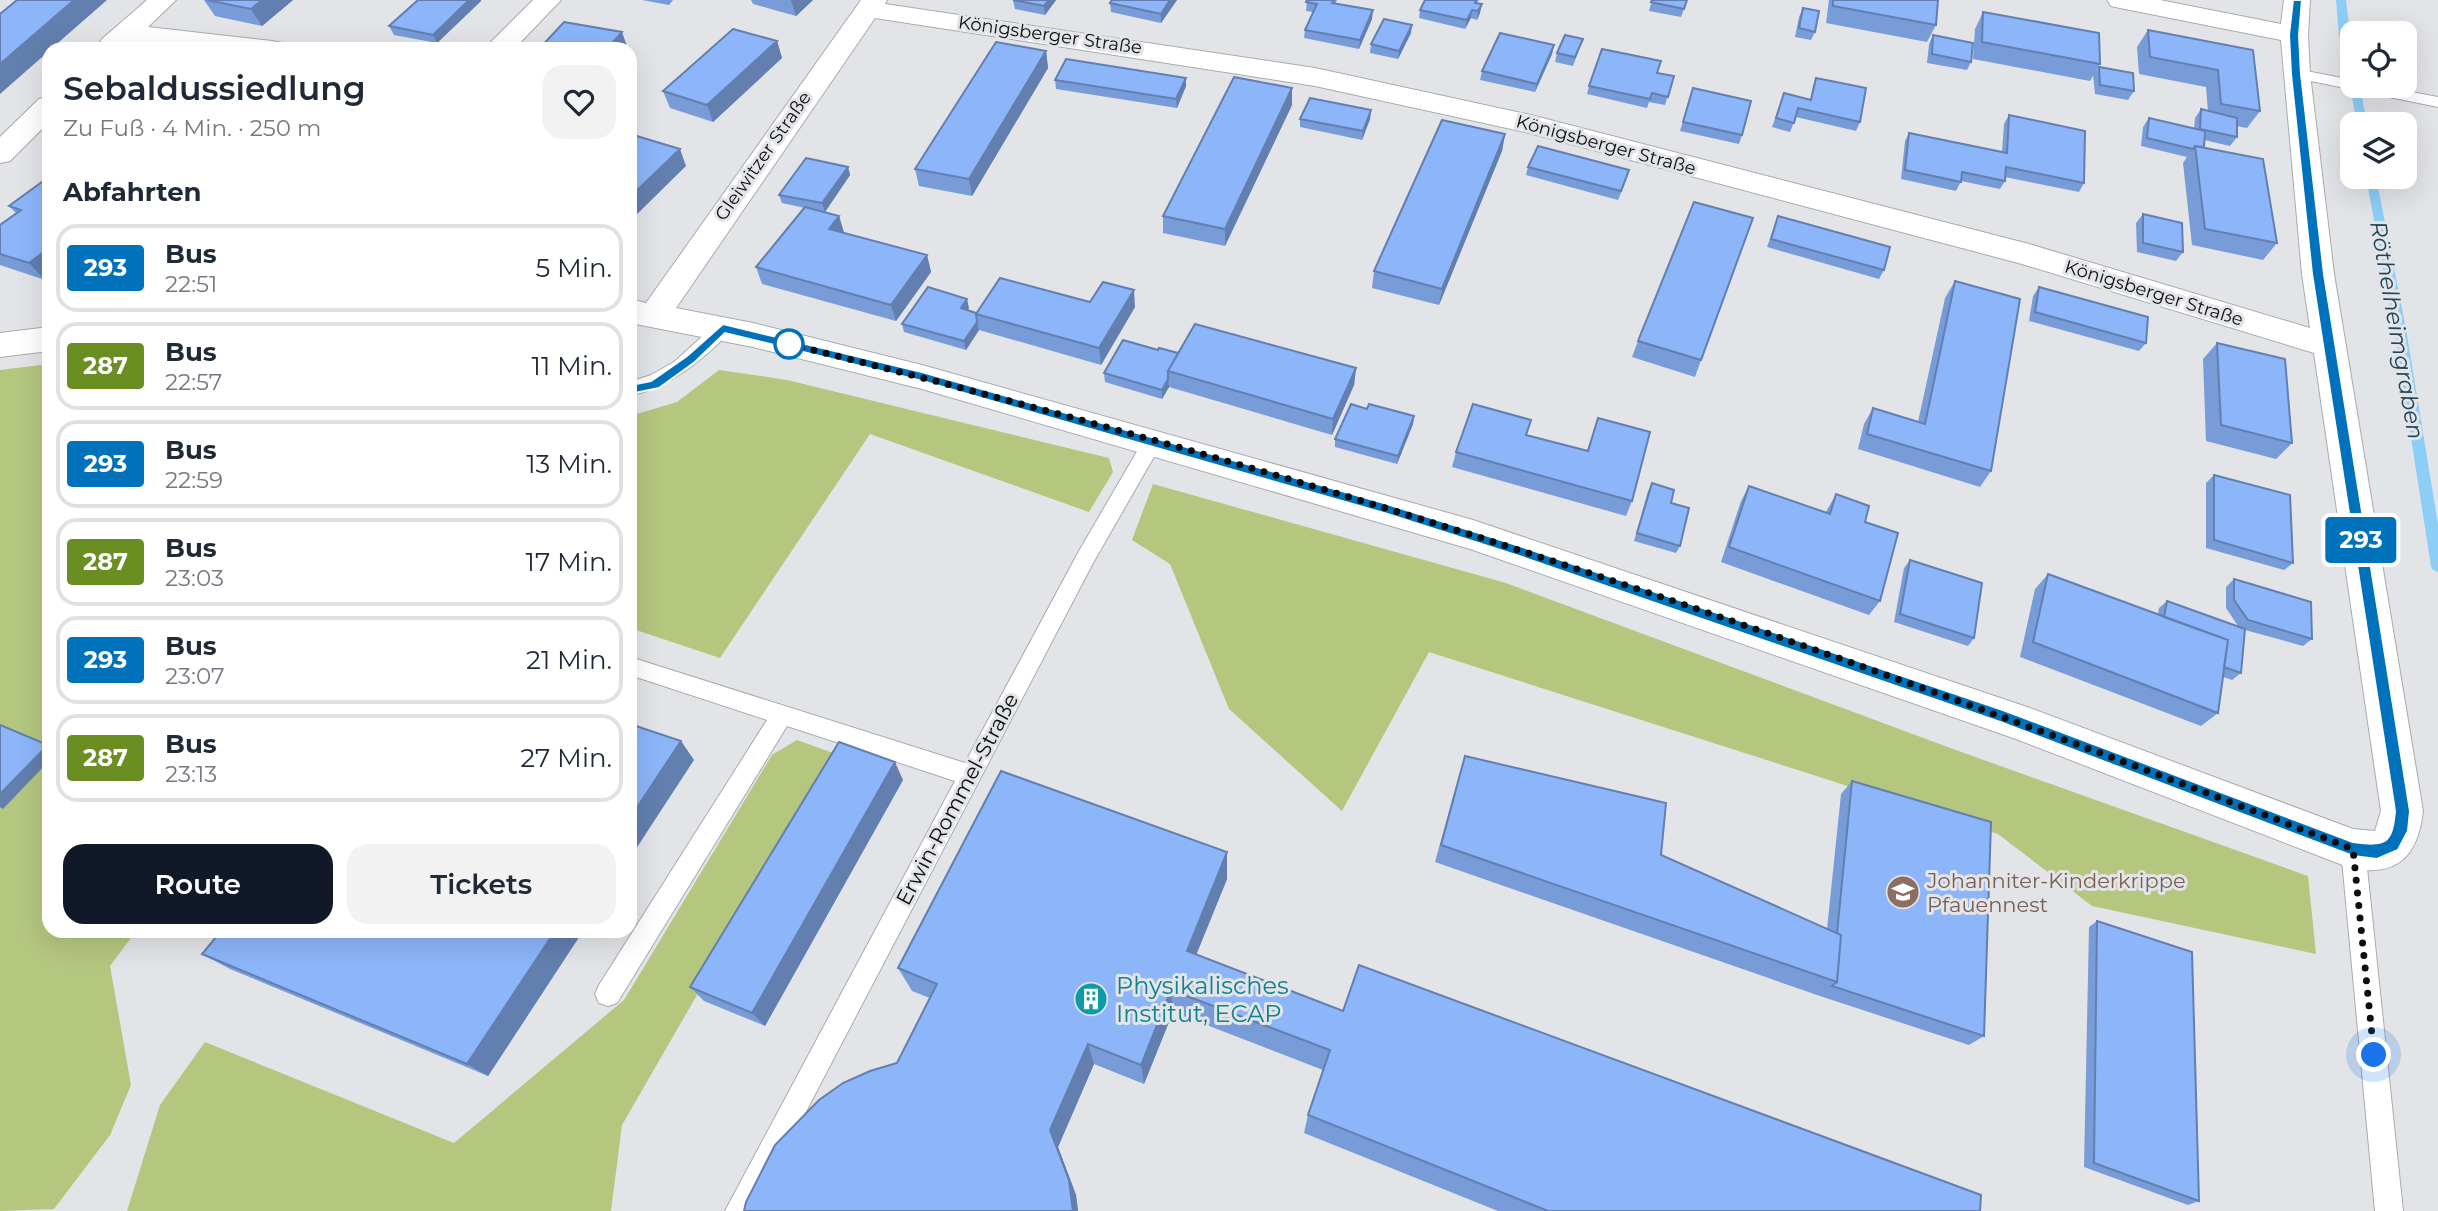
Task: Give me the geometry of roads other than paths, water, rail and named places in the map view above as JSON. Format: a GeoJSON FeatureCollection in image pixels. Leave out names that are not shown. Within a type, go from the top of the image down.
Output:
{"type":"FeatureCollection","features":[{"type":"Feature","properties":{"kind":"street"},"geometry":{"type":"LineString","coordinates":[[116,41],[163,0]]}},
{"type":"Feature","properties":{"kind":"street"},"geometry":{"type":"LineString","coordinates":[[505,42],[548,0]]}},
{"type":"Feature","properties":{"kind":"street"},"geometry":{"type":"LineString","coordinates":[[2120,0],[2294,35]]}},
{"type":"Feature","properties":{"kind":"street"},"geometry":{"type":"LineString","coordinates":[[642,312],[723,328],[922,377],[1384,508],[1612,581],[2027,725],[2353,849],[2377,852],[2393,845],[2401,831],[2402,811],[2318,274],[2309,76],[2294,35],[2297,0]]}},
{"type":"Feature","properties":{"kind":"street","name":"Gleiwitzer Straße"},"geometry":{"type":"LineString","coordinates":[[642,312],[871,4]]}},
{"type":"Feature","properties":{"kind":"street","name":"Königsberger Straße"},"geometry":{"type":"LineString","coordinates":[[871,4],[1315,77],[1531,124],[2029,256],[2331,346]]}},
{"type":"Feature","properties":{"kind":"street"},"geometry":{"type":"LineString","coordinates":[[116,41],[136,42]]}},
{"type":"Feature","properties":{"kind":"street"},"geometry":{"type":"LineString","coordinates":[[0,118],[41,113]]}},
{"type":"Feature","properties":{"kind":"street"},"geometry":{"type":"LineString","coordinates":[[0,154],[41,113]]}},
{"type":"Feature","properties":{"kind":"street"},"geometry":{"type":"LineString","coordinates":[[0,345],[42,340]]}},
{"type":"Feature","properties":{"kind":"lane"},"geometry":{"type":"LineString","coordinates":[[2309,76],[2340,82]]}},
{"type":"Feature","properties":{"kind":"lane"},"geometry":{"type":"LineString","coordinates":[[2417,98],[2438,102]]}},
{"type":"Feature","properties":{"kind":"lane"},"geometry":{"type":"LineString","coordinates":[[637,388],[655,385],[691,359],[723,328]]}},
{"type":"Feature","properties":{"kind":"lane","name":"Erwin-Rommel-Straße"},"geometry":{"type":"LineString","coordinates":[[739,1211],[1086,558],[1153,441]]}},
{"type":"Feature","properties":{"kind":"lane"},"geometry":{"type":"LineString","coordinates":[[637,668],[970,775]]}},
{"type":"Feature","properties":{"kind":"lane"},"geometry":{"type":"LineString","coordinates":[[640,924],[782,715]]}},
{"type":"Feature","properties":{"kind":"lane"},"geometry":{"type":"LineString","coordinates":[[2353,849],[2389,1211]]}},
{"type":"Feature","properties":{"kind":"lane"},"geometry":{"type":"LineString","coordinates":[[608,994],[634,938]]}},
{"type":"Feature","properties":{"kind":"waterway","name":"Röthelheimgraben"},"geometry":{"type":"LineString","coordinates":[[2341,0],[2342,21]]}},
{"type":"Feature","properties":{"kind":"waterway","name":"Röthelheimgraben"},"geometry":{"type":"LineString","coordinates":[[2357,98],[2360,112]]}},
{"type":"Feature","properties":{"kind":"waterway","name":"Röthelheimgraben"},"geometry":{"type":"LineString","coordinates":[[2373,189],[2400,329],[2438,566]]}},
{"type":"Feature","properties":{"kind":"place","name":"Johanniter-Kinderkrippe Pfauennest"},"geometry":{"type":"Point","coordinates":[1903,892]}},
{"type":"Feature","properties":{"kind":"place","name":"Physikalisches Institut, ECAP"},"geometry":{"type":"Point","coordinates":[1091,999]}}]}
